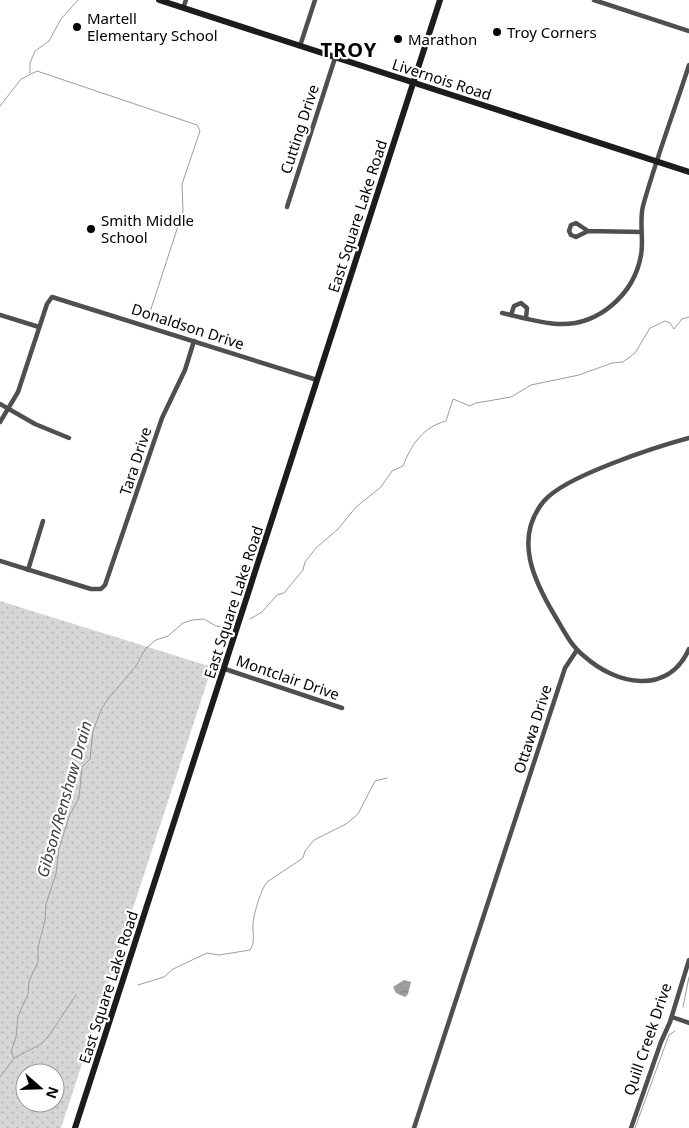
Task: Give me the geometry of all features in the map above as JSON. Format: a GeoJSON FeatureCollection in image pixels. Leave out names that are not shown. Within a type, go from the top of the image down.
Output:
{"type":"FeatureCollection","features":[{"type":"Feature","properties":{"kind":"main road","name":"Livernois Road"},"geometry":{"type":"LineString","coordinates":[[159,0],[689,172]]}},
{"type":"Feature","properties":{"kind":"main road","name":"East Square Lake Road"},"geometry":{"type":"LineString","coordinates":[[75,1128],[440,0]]}},
{"type":"Feature","properties":{"kind":"street"},"geometry":{"type":"LineString","coordinates":[[183,8],[186,0]]}},
{"type":"Feature","properties":{"kind":"street"},"geometry":{"type":"LineString","coordinates":[[300,46],[315,0]]}},
{"type":"Feature","properties":{"kind":"street"},"geometry":{"type":"LineString","coordinates":[[594,0],[689,31]]}},
{"type":"Feature","properties":{"kind":"street","name":"Cutting Drive"},"geometry":{"type":"LineString","coordinates":[[287,207],[335,58]]}},
{"type":"Feature","properties":{"kind":"street"},"geometry":{"type":"LineString","coordinates":[[502,314],[556,324],[574,324],[607,310],[624,292],[641,255],[642,209],[689,66]]}},
{"type":"Feature","properties":{"kind":"street"},"geometry":{"type":"LineString","coordinates":[[588,231],[642,232]]}},
{"type":"Feature","properties":{"kind":"street","name":"Donaldson Drive"},"geometry":{"type":"LineString","coordinates":[[39,327],[50,298],[57,298],[317,380]]}},
{"type":"Feature","properties":{"kind":"street"},"geometry":{"type":"LineString","coordinates":[[511,315],[514,306],[522,303],[527,308],[526,318]]}},
{"type":"Feature","properties":{"kind":"street"},"geometry":{"type":"LineString","coordinates":[[0,315],[39,327],[18,392],[0,422]]}},
{"type":"Feature","properties":{"kind":"street","name":"Tara Drive"},"geometry":{"type":"LineString","coordinates":[[28,570],[91,589],[101,589],[109,580],[162,418],[185,370],[194,341]]}},
{"type":"Feature","properties":{"kind":"street"},"geometry":{"type":"LineString","coordinates":[[0,404],[40,426],[70,438]]}},
{"type":"Feature","properties":{"kind":"street"},"geometry":{"type":"LineString","coordinates":[[689,438],[579,478],[553,492],[536,514],[528,540],[530,564],[551,608],[577,650],[596,665],[615,675],[646,682],[661,678],[673,671],[683,661],[689,649]]}},
{"type":"Feature","properties":{"kind":"street"},"geometry":{"type":"LineString","coordinates":[[0,561],[28,570],[43,521]]}},
{"type":"Feature","properties":{"kind":"street","name":"Ottawa Drive"},"geometry":{"type":"LineString","coordinates":[[414,1128],[565,668],[577,650]]}},
{"type":"Feature","properties":{"kind":"street","name":"Montclair Drive"},"geometry":{"type":"LineString","coordinates":[[225,669],[342,708]]}},
{"type":"Feature","properties":{"kind":"street","name":"Quill Creek Drive"},"geometry":{"type":"LineString","coordinates":[[631,1128],[654,1059],[672,1017],[689,960]]}},
{"type":"Feature","properties":{"kind":"street"},"geometry":{"type":"LineString","coordinates":[[672,1017],[689,1023]]}},
{"type":"Feature","properties":{"kind":"shaded area"},"geometry":{"type":"Polygon","coordinates":[[[0,601],[212,667],[61,1128],[0,1128],[0,601]]]}},
{"type":"Feature","properties":{"kind":"water"},"geometry":{"type":"Polygon","coordinates":[[[404,980],[411,982],[408,994],[405,997],[396,993],[393,987],[404,980]]]}},
{"type":"Feature","properties":{"kind":"waterway"},"geometry":{"type":"LineString","coordinates":[[30,73],[30,63],[35,51],[49,41],[61,19],[78,0]]}},
{"type":"Feature","properties":{"kind":"waterway"},"geometry":{"type":"LineString","coordinates":[[0,106],[21,79],[37,71],[197,125],[200,131],[182,184],[183,211],[148,318]]}},
{"type":"Feature","properties":{"kind":"waterway","name":"Gibson/Renshaw Drain"},"geometry":{"type":"LineString","coordinates":[[250,619],[262,612],[277,595],[284,593],[303,570],[305,562],[316,548],[338,529],[356,507],[381,487],[392,471],[403,466],[414,444],[424,432],[446,421],[453,399],[470,406],[476,403],[511,397],[531,385],[579,375],[612,363],[623,362],[635,353],[650,328],[665,321],[670,323],[674,329],[682,319],[689,317]]}},
{"type":"Feature","properties":{"kind":"waterway","name":"Gibson/Renshaw Drain"},"geometry":{"type":"LineString","coordinates":[[14,1058],[11,1052],[16,1037],[18,1016],[28,994],[29,981],[38,962],[38,947],[45,921],[46,904],[56,874],[59,848],[70,814],[79,798],[82,767],[90,759],[93,731],[102,708],[136,666],[146,648],[156,640],[168,636],[183,623],[192,620],[204,619],[216,626],[229,628]]}},
{"type":"Feature","properties":{"kind":"waterway"},"geometry":{"type":"LineString","coordinates":[[138,985],[164,977],[173,969],[207,953],[219,955],[250,950],[253,940],[255,913],[260,895],[267,882],[303,858],[305,851],[314,840],[346,824],[358,814],[375,781],[387,778]]}},
{"type":"Feature","properties":{"kind":"waterway"},"geometry":{"type":"LineString","coordinates":[[683,1007],[689,977]]}},
{"type":"Feature","properties":{"kind":"waterway"},"geometry":{"type":"LineString","coordinates":[[0,1077],[14,1058],[41,1044],[48,1037],[76,995]]}},
{"type":"Feature","properties":{"kind":"waterway"},"geometry":{"type":"LineString","coordinates":[[635,1128],[669,1035],[675,1031]]}},
{"type":"Feature","properties":{"kind":"place","name":"Martell Elementary School"},"geometry":{"type":"Point","coordinates":[77,27]}},
{"type":"Feature","properties":{"kind":"place","name":"Troy Corners"},"geometry":{"type":"Point","coordinates":[497,32]}},
{"type":"Feature","properties":{"kind":"place","name":"Marathon"},"geometry":{"type":"Point","coordinates":[398,39]}},
{"type":"Feature","properties":{"kind":"place","name":"Smith Middle School"},"geometry":{"type":"Point","coordinates":[91,229]}},
{"type":"Feature","properties":{"kind":"district","name":"TROY"},"geometry":{"type":"Point","coordinates":[349,49]}}]}
